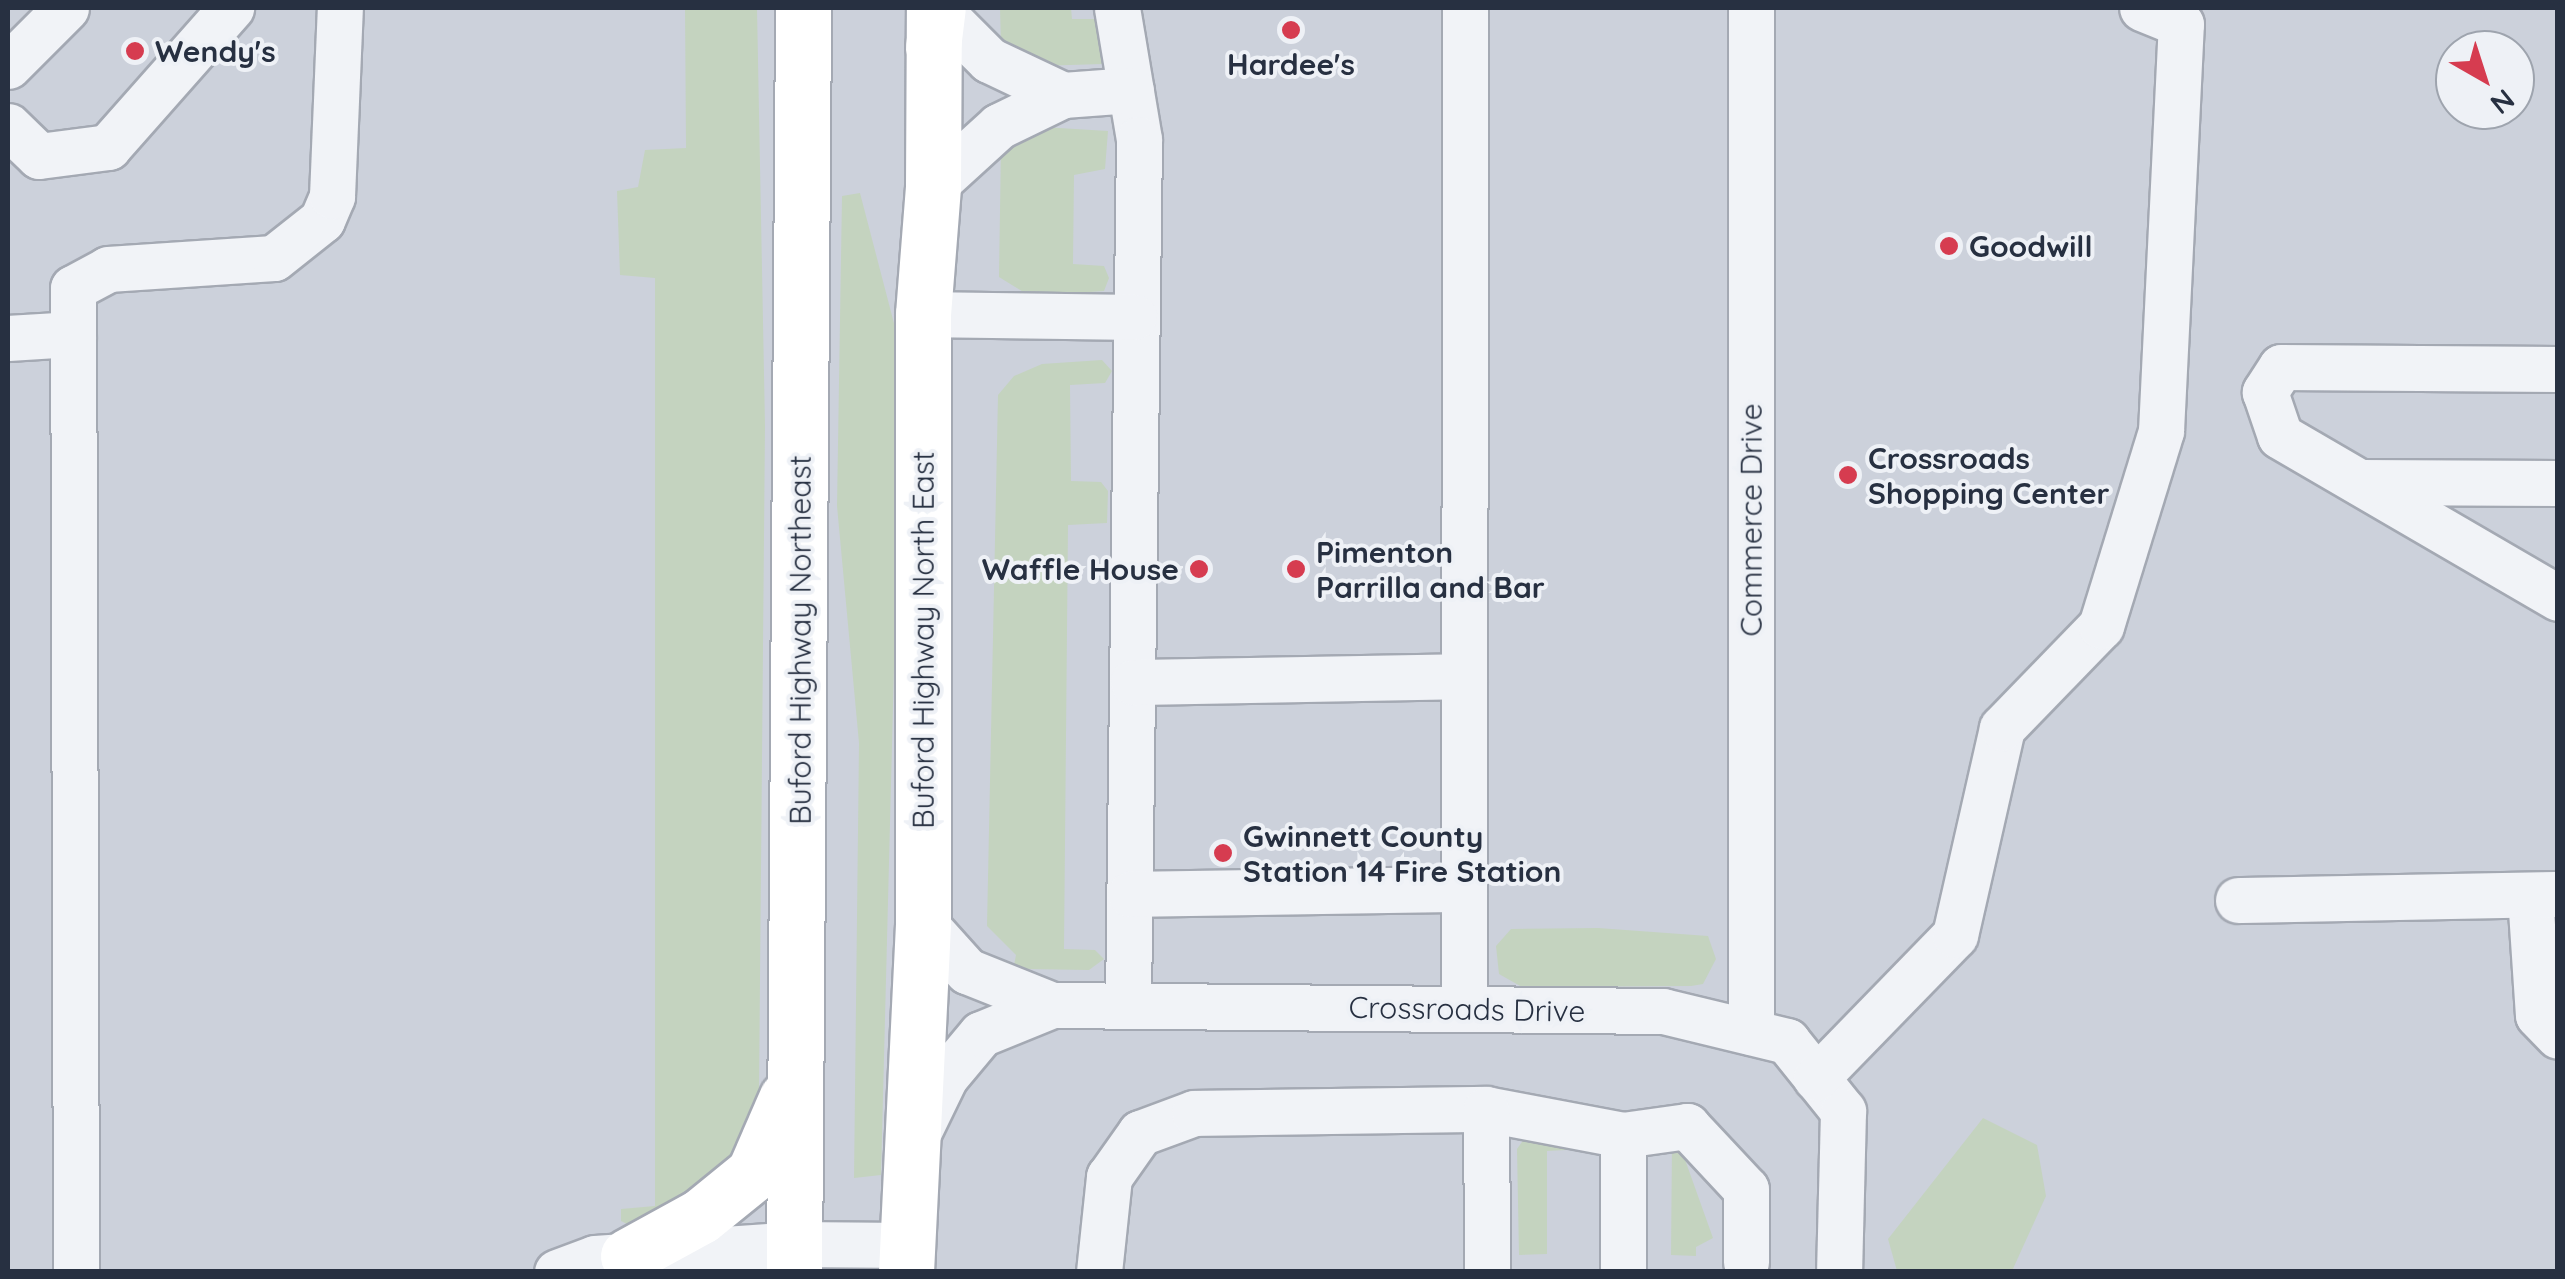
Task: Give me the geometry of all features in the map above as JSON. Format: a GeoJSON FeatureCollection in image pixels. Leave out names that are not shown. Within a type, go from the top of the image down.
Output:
{"type":"FeatureCollection","features":[{"type":"Feature","properties":{"kind":"main road","name":"Buford Highway Northeast"},"geometry":{"type":"LineString","coordinates":[[794,1258],[803,8]]}},
{"type":"Feature","properties":{"kind":"main road","name":"Buford Highway North East"},"geometry":{"type":"LineString","coordinates":[[906,1258],[923,922],[924,314],[933,186],[936,18]]}},
{"type":"Feature","properties":{"kind":"main road"},"geometry":{"type":"LineString","coordinates":[[628,1256],[701,1216],[754,1173],[795,1078]]}},
{"type":"Feature","properties":{"kind":"street"},"geometry":{"type":"LineString","coordinates":[[8,66],[66,8]]}},
{"type":"Feature","properties":{"kind":"street"},"geometry":{"type":"LineString","coordinates":[[8,126],[39,156],[108,147],[231,8]]}},
{"type":"Feature","properties":{"kind":"street"},"geometry":{"type":"LineString","coordinates":[[76,1272],[72,288],[108,269],[274,258],[322,220],[332,196],[340,8]]}},
{"type":"Feature","properties":{"kind":"street"},"geometry":{"type":"LineString","coordinates":[[1118,8],[1139,139],[1128,1006]]}},
{"type":"Feature","properties":{"kind":"street"},"geometry":{"type":"LineString","coordinates":[[1464,8],[1464,1009]]}},
{"type":"Feature","properties":{"kind":"street","name":"Commerce Drive"},"geometry":{"type":"LineString","coordinates":[[1751,1032],[1752,8]]}},
{"type":"Feature","properties":{"kind":"street"},"geometry":{"type":"LineString","coordinates":[[1816,1078],[1955,934],[2002,728],[2101,626],[2162,431],[2181,24],[2142,8]]}},
{"type":"Feature","properties":{"kind":"street"},"geometry":{"type":"LineString","coordinates":[[936,18],[989,60],[1063,95]]}},
{"type":"Feature","properties":{"kind":"street"},"geometry":{"type":"LineString","coordinates":[[933,186],[999,126],[1063,95],[1131,90]]}},
{"type":"Feature","properties":{"kind":"street"},"geometry":{"type":"LineString","coordinates":[[924,314],[1134,317]]}},
{"type":"Feature","properties":{"kind":"street"},"geometry":{"type":"LineString","coordinates":[[8,338],[73,334]]}},
{"type":"Feature","properties":{"kind":"street"},"geometry":{"type":"LineString","coordinates":[[2558,369],[2280,367],[2264,392],[2280,436],[2558,598]]}},
{"type":"Feature","properties":{"kind":"street"},"geometry":{"type":"LineString","coordinates":[[2358,482],[2558,482]]}},
{"type":"Feature","properties":{"kind":"street"},"geometry":{"type":"LineString","coordinates":[[1132,682],[1464,676]]}},
{"type":"Feature","properties":{"kind":"street"},"geometry":{"type":"LineString","coordinates":[[1130,894],[1464,889]]}},
{"type":"Feature","properties":{"kind":"street"},"geometry":{"type":"LineString","coordinates":[[2238,900],[2544,894],[2538,1015],[2558,1036]]}},
{"type":"Feature","properties":{"kind":"street","name":"Crossroads Drive"},"geometry":{"type":"LineString","coordinates":[[923,922],[967,972],[1052,1005],[1663,1011],[1787,1041],[1843,1111],[1839,1272]]}},
{"type":"Feature","properties":{"kind":"street"},"geometry":{"type":"LineString","coordinates":[[914,1142],[945,1077],[981,1034],[1052,1005]]}},
{"type":"Feature","properties":{"kind":"street"},"geometry":{"type":"LineString","coordinates":[[1486,1109],[1487,1272]]}},
{"type":"Feature","properties":{"kind":"street"},"geometry":{"type":"LineString","coordinates":[[1098,1272],[1108,1177],[1140,1133],[1194,1113],[1486,1109],[1623,1135],[1687,1126],[1746,1188],[1746,1262]]}},
{"type":"Feature","properties":{"kind":"street"},"geometry":{"type":"LineString","coordinates":[[1622,1272],[1623,1135]]}},
{"type":"Feature","properties":{"kind":"street"},"geometry":{"type":"LineString","coordinates":[[557,1272],[581,1260],[628,1256],[906,1258]]}},
{"type":"Feature","properties":{"kind":"shaded area"},"geometry":{"type":"Polygon","coordinates":[[[8,8],[2557,8],[2557,1271],[8,1271],[8,8]]]}},
{"type":"Feature","properties":{"kind":"green space"},"geometry":{"type":"Polygon","coordinates":[[[685,8],[757,8],[765,426],[759,1091],[724,1176],[629,1225],[621,1221],[621,1209],[655,1206],[655,278],[620,275],[617,191],[638,187],[645,150],[686,148],[685,8]]]}},
{"type":"Feature","properties":{"kind":"green space"},"geometry":{"type":"Polygon","coordinates":[[[1000,8],[1071,8],[1072,19],[1102,19],[1102,64],[1037,66],[1001,45],[1000,8]]]}},
{"type":"Feature","properties":{"kind":"green space"},"geometry":{"type":"Polygon","coordinates":[[[1026,126],[1108,131],[1105,169],[1074,175],[1073,264],[1104,266],[1109,278],[1104,291],[1030,296],[999,277],[1001,145],[1026,126]]]}},
{"type":"Feature","properties":{"kind":"green space"},"geometry":{"type":"Polygon","coordinates":[[[860,193],[902,354],[881,1175],[854,1178],[859,743],[837,506],[842,196],[860,193]]]}},
{"type":"Feature","properties":{"kind":"green space"},"geometry":{"type":"Polygon","coordinates":[[[1102,360],[1112,371],[1105,383],[1070,385],[1071,481],[1101,482],[1108,491],[1107,523],[1068,525],[1064,949],[1095,950],[1104,959],[1089,970],[1027,969],[1014,965],[1016,955],[987,926],[998,395],[1014,376],[1042,364],[1102,360]]]}},
{"type":"Feature","properties":{"kind":"green space"},"geometry":{"type":"Polygon","coordinates":[[[1598,928],[1708,936],[1716,959],[1703,984],[1691,986],[1522,987],[1499,974],[1496,946],[1511,929],[1598,928]]]}},
{"type":"Feature","properties":{"kind":"green space"},"geometry":{"type":"Polygon","coordinates":[[[1983,1118],[2037,1145],[2046,1196],[2012,1271],[1897,1271],[1888,1239],[1983,1118]]]}},
{"type":"Feature","properties":{"kind":"green space"},"geometry":{"type":"Polygon","coordinates":[[[1524,1139],[1585,1149],[1547,1151],[1547,1254],[1519,1255],[1517,1149],[1524,1139]]]}},
{"type":"Feature","properties":{"kind":"green space"},"geometry":{"type":"Polygon","coordinates":[[[1678,1140],[1713,1238],[1696,1247],[1696,1256],[1671,1255],[1672,1144],[1678,1140]]]}},
{"type":"Feature","properties":{"kind":"place","name":"Hardee's"},"geometry":{"type":"Point","coordinates":[1291,30]}},
{"type":"Feature","properties":{"kind":"place","name":"Wendy's"},"geometry":{"type":"Point","coordinates":[135,51]}},
{"type":"Feature","properties":{"kind":"place","name":"Goodwill"},"geometry":{"type":"Point","coordinates":[1949,246]}},
{"type":"Feature","properties":{"kind":"place","name":"Crossroads Shopping Center"},"geometry":{"type":"Point","coordinates":[1848,475]}},
{"type":"Feature","properties":{"kind":"place","name":"Waffle House"},"geometry":{"type":"Point","coordinates":[1199,569]}},
{"type":"Feature","properties":{"kind":"place","name":"Pimenton Parrilla and Bar"},"geometry":{"type":"Point","coordinates":[1296,569]}},
{"type":"Feature","properties":{"kind":"place","name":"Gwinnett County Station 14 Fire Station"},"geometry":{"type":"Point","coordinates":[1223,853]}}]}
